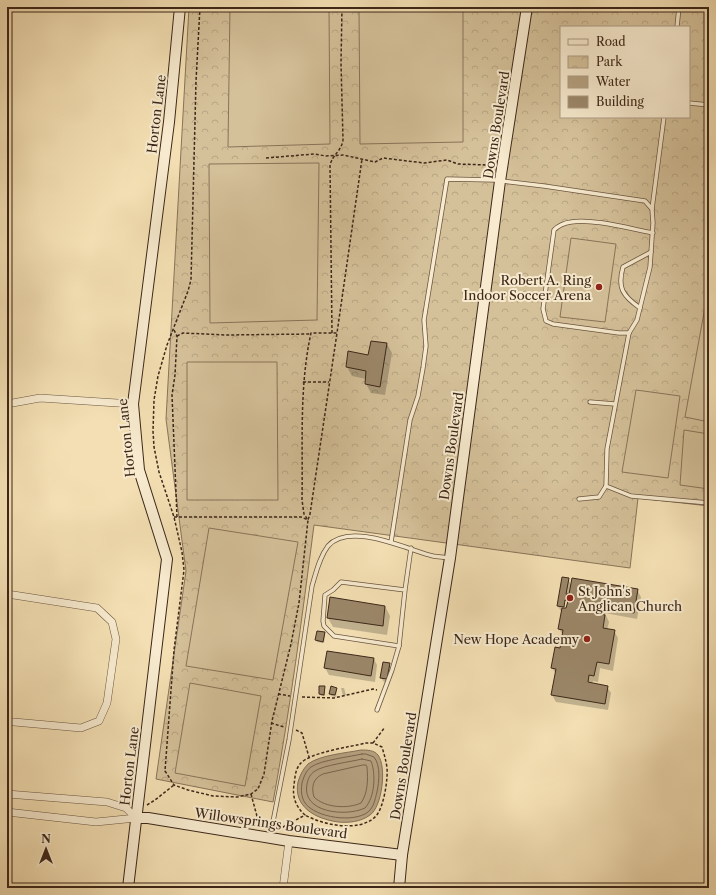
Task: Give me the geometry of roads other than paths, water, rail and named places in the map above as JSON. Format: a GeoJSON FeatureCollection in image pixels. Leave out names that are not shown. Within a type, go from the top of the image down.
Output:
{"type":"FeatureCollection","features":[{"type":"Feature","properties":{"kind":"street","name":"Horton Lane"},"geometry":{"type":"LineString","coordinates":[[128,888],[167,559],[139,470],[133,404],[169,122],[180,7]]}},
{"type":"Feature","properties":{"kind":"street","name":"Downs Boulevard"},"geometry":{"type":"LineString","coordinates":[[399,888],[402,855],[450,558],[500,182],[528,7]]}},
{"type":"Feature","properties":{"kind":"street"},"geometry":{"type":"LineString","coordinates":[[7,404],[40,398],[133,404]]}},
{"type":"Feature","properties":{"kind":"street"},"geometry":{"type":"LineString","coordinates":[[7,594],[97,608],[112,622],[116,639],[107,703],[99,720],[81,728],[7,722]]}},
{"type":"Feature","properties":{"kind":"street"},"geometry":{"type":"LineString","coordinates":[[7,794],[106,802],[126,808],[136,818]]}},
{"type":"Feature","properties":{"kind":"street","name":"Willowsprings Boulevard"},"geometry":{"type":"LineString","coordinates":[[7,812],[96,822],[148,818],[289,841],[402,855]]}},
{"type":"Feature","properties":{"kind":"street"},"geometry":{"type":"LineString","coordinates":[[283,888],[289,841]]}},
{"type":"Feature","properties":{"kind":"lane"},"geometry":{"type":"LineString","coordinates":[[677,26],[679,7]]}},
{"type":"Feature","properties":{"kind":"lane"},"geometry":{"type":"LineString","coordinates":[[690,103],[709,106]]}},
{"type":"Feature","properties":{"kind":"lane"},"geometry":{"type":"LineString","coordinates":[[579,498],[599,497],[606,486],[607,449],[629,334],[637,320],[650,267],[653,223],[652,210],[664,118]]}},
{"type":"Feature","properties":{"kind":"lane"},"geometry":{"type":"LineString","coordinates":[[391,542],[410,420],[418,396],[424,368],[426,346],[424,320],[447,178],[494,180],[645,201],[652,210]]}},
{"type":"Feature","properties":{"kind":"lane"},"geometry":{"type":"LineString","coordinates":[[629,334],[619,334],[553,324],[546,321],[542,309],[554,230],[560,225],[572,222],[587,221],[652,233]]}},
{"type":"Feature","properties":{"kind":"lane"},"geometry":{"type":"LineString","coordinates":[[640,308],[628,300],[621,289],[620,277],[623,267],[651,252]]}},
{"type":"Feature","properties":{"kind":"lane"},"geometry":{"type":"LineString","coordinates":[[590,402],[615,404]]}},
{"type":"Feature","properties":{"kind":"lane"},"geometry":{"type":"LineString","coordinates":[[606,486],[631,496],[709,503]]}},
{"type":"Feature","properties":{"kind":"lane"},"geometry":{"type":"LineString","coordinates":[[270,838],[289,735],[312,586],[318,563],[328,546],[337,540],[353,536],[391,542],[434,556],[450,558]]}},
{"type":"Feature","properties":{"kind":"lane"},"geometry":{"type":"LineString","coordinates":[[377,710],[399,646],[411,548]]}},
{"type":"Feature","properties":{"kind":"lane"},"geometry":{"type":"LineString","coordinates":[[399,646],[334,636],[324,626],[325,595],[341,582],[405,590]]}},
{"type":"Feature","properties":{"kind":"water"},"geometry":{"type":"Polygon","coordinates":[[[361,750],[374,752],[378,755],[381,761],[383,777],[382,786],[378,804],[374,811],[363,819],[354,822],[338,822],[314,815],[303,805],[297,791],[299,779],[306,766],[319,758],[361,750]]]}},
{"type":"Feature","properties":{"kind":"place","name":"Robert A. Ring Indoor Soccer Arena"},"geometry":{"type":"Point","coordinates":[599,287]}},
{"type":"Feature","properties":{"kind":"place","name":"St John's Anglican Church"},"geometry":{"type":"Point","coordinates":[570,598]}},
{"type":"Feature","properties":{"kind":"place","name":"New Hope Academy"},"geometry":{"type":"Point","coordinates":[587,639]}}]}
